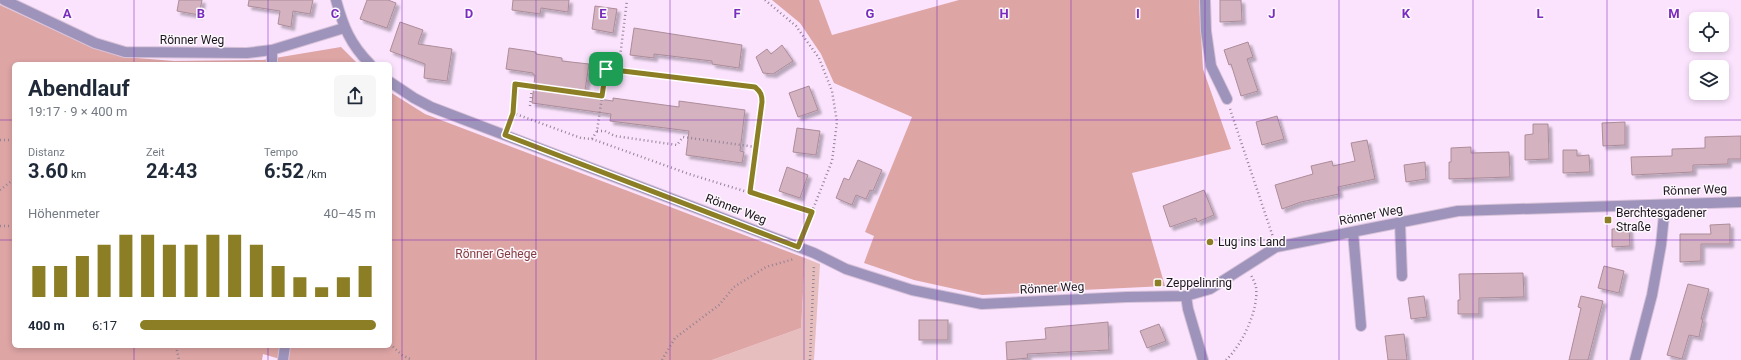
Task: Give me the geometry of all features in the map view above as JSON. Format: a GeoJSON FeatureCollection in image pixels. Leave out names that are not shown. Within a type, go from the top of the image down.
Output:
{"type":"FeatureCollection","features":[{"type":"Feature","properties":{"kind":"street","name":"Rönner Weg"},"geometry":{"type":"LineString","coordinates":[[4,0],[95,43],[125,52],[247,53],[272,50],[344,28]]}},
{"type":"Feature","properties":{"kind":"street"},"geometry":{"type":"LineString","coordinates":[[336,0],[344,28],[353,43],[368,62]]}},
{"type":"Feature","properties":{"kind":"street"},"geometry":{"type":"LineString","coordinates":[[1205,0],[1206,31],[1211,66],[1227,99]]}},
{"type":"Feature","properties":{"kind":"street"},"geometry":{"type":"LineString","coordinates":[[272,50],[272,62]]}},
{"type":"Feature","properties":{"kind":"street","name":"Rönner Weg"},"geometry":{"type":"LineString","coordinates":[[392,83],[431,107],[800,252],[814,253],[846,269],[912,290],[982,304],[1127,297],[1186,296],[1210,288],[1276,247],[1458,211],[1741,202]]}},
{"type":"Feature","properties":{"kind":"street"},"geometry":{"type":"LineString","coordinates":[[1635,360],[1652,295],[1661,245],[1665,205]]}},
{"type":"Feature","properties":{"kind":"street"},"geometry":{"type":"LineString","coordinates":[[1400,223],[1402,276]]}},
{"type":"Feature","properties":{"kind":"street"},"geometry":{"type":"LineString","coordinates":[[1353,232],[1361,326]]}},
{"type":"Feature","properties":{"kind":"street"},"geometry":{"type":"LineString","coordinates":[[1186,296],[1188,309],[1202,360]]}},
{"type":"Feature","properties":{"kind":"street"},"geometry":{"type":"LineString","coordinates":[[283,360],[285,348]]}},
{"type":"Feature","properties":{"kind":"path"},"geometry":{"type":"LineString","coordinates":[[592,139],[597,131],[606,69],[620,57],[628,0]]}},
{"type":"Feature","properties":{"kind":"path"},"geometry":{"type":"LineString","coordinates":[[662,360],[675,338],[719,305],[734,287],[766,267],[800,252],[812,212],[832,161],[837,122],[832,91],[819,58],[796,26],[765,0]]}},
{"type":"Feature","properties":{"kind":"path"},"geometry":{"type":"LineString","coordinates":[[606,69],[755,87],[760,91],[762,96],[750,192]]}},
{"type":"Feature","properties":{"kind":"path"},"geometry":{"type":"LineString","coordinates":[[505,135],[513,113],[515,84],[602,96]]}},
{"type":"Feature","properties":{"kind":"path"},"geometry":{"type":"LineString","coordinates":[[530,106],[532,86]]}},
{"type":"Feature","properties":{"kind":"path"},"geometry":{"type":"LineString","coordinates":[[1227,99],[1276,247]]}},
{"type":"Feature","properties":{"kind":"path"},"geometry":{"type":"LineString","coordinates":[[513,113],[581,138],[592,139],[689,174],[812,212]]}},
{"type":"Feature","properties":{"kind":"path"},"geometry":{"type":"LineString","coordinates":[[597,131],[605,131],[615,136],[677,145],[683,137],[756,146]]}},
{"type":"Feature","properties":{"kind":"path"},"geometry":{"type":"LineString","coordinates":[[0,140],[12,140]]}},
{"type":"Feature","properties":{"kind":"path"},"geometry":{"type":"LineString","coordinates":[[0,190],[12,181]]}},
{"type":"Feature","properties":{"kind":"path"},"geometry":{"type":"LineString","coordinates":[[0,226],[12,226]]}},
{"type":"Feature","properties":{"kind":"path"},"geometry":{"type":"LineString","coordinates":[[810,360],[814,262]]}},
{"type":"Feature","properties":{"kind":"path"},"geometry":{"type":"LineString","coordinates":[[1226,360],[1234,352],[1246,330],[1254,307],[1256,287],[1247,266]]}},
{"type":"Feature","properties":{"kind":"path"},"geometry":{"type":"LineString","coordinates":[[392,346],[402,355],[412,360]]}},
{"type":"Feature","properties":{"kind":"path"},"geometry":{"type":"LineString","coordinates":[[176,348],[179,360]]}},
{"type":"Feature","properties":{"kind":"shaded area"},"geometry":{"type":"Polygon","coordinates":[[[805,258],[820,264],[814,360],[712,360],[801,328],[805,258]]]}},
{"type":"Feature","properties":{"kind":"green space"},"geometry":{"type":"Polygon","coordinates":[[[772,0],[819,0],[832,35],[959,0],[1199,0],[1203,69],[1231,149],[1132,173],[1165,286],[982,295],[914,280],[864,263],[874,236],[865,232],[912,117],[834,83],[821,54],[800,23],[772,0]]]}},
{"type":"Feature","properties":{"kind":"green space","name":"Rönner Gehege"},"geometry":{"type":"Polygon","coordinates":[[[0,5],[93,48],[125,57],[174,61],[263,60],[341,47],[356,62],[12,62],[12,348],[392,348],[392,93],[425,114],[805,258],[801,328],[712,360],[283,360],[263,354],[262,360],[0,360],[0,5]]]}},
{"type":"Feature","properties":{"kind":"building"},"geometry":{"type":"Polygon","coordinates":[[[179,0],[202,0],[199,15],[177,11],[179,0]]]}},
{"type":"Feature","properties":{"kind":"building"},"geometry":{"type":"Polygon","coordinates":[[[249,0],[313,0],[310,14],[293,11],[291,27],[278,24],[280,11],[248,6],[249,0]]]}},
{"type":"Feature","properties":{"kind":"building"},"geometry":{"type":"Polygon","coordinates":[[[367,0],[388,0],[396,3],[387,28],[360,19],[367,0]]]}},
{"type":"Feature","properties":{"kind":"building"},"geometry":{"type":"Polygon","coordinates":[[[513,0],[569,0],[568,12],[541,8],[540,14],[512,10],[513,0]]]}},
{"type":"Feature","properties":{"kind":"building"},"geometry":{"type":"Polygon","coordinates":[[[1220,0],[1241,0],[1242,21],[1220,22],[1220,0]]]}},
{"type":"Feature","properties":{"kind":"building"},"geometry":{"type":"Polygon","coordinates":[[[595,6],[617,9],[613,33],[592,29],[595,6]]]}},
{"type":"Feature","properties":{"kind":"building"},"geometry":{"type":"Polygon","coordinates":[[[400,22],[423,30],[418,44],[452,49],[447,81],[424,78],[425,64],[390,51],[400,22]]]}},
{"type":"Feature","properties":{"kind":"building"},"geometry":{"type":"Polygon","coordinates":[[[634,28],[742,45],[739,68],[712,64],[712,61],[654,54],[654,58],[630,55],[634,28]]]}},
{"type":"Feature","properties":{"kind":"building"},"geometry":{"type":"Polygon","coordinates":[[[1248,42],[1253,57],[1247,59],[1258,91],[1241,96],[1231,64],[1229,65],[1224,50],[1248,42]]]}},
{"type":"Feature","properties":{"kind":"building"},"geometry":{"type":"Polygon","coordinates":[[[782,45],[793,61],[773,74],[763,73],[756,57],[767,49],[771,54],[782,45]]]}},
{"type":"Feature","properties":{"kind":"building"},"geometry":{"type":"Polygon","coordinates":[[[509,48],[562,58],[562,61],[589,64],[584,97],[613,101],[613,98],[679,107],[679,101],[745,110],[740,151],[744,152],[742,163],[686,155],[689,131],[610,121],[611,114],[532,103],[535,75],[533,75],[533,73],[506,69],[509,48]]]}},
{"type":"Feature","properties":{"kind":"building"},"geometry":{"type":"Polygon","coordinates":[[[809,86],[818,110],[798,117],[789,93],[809,86]]]}},
{"type":"Feature","properties":{"kind":"building"},"geometry":{"type":"Polygon","coordinates":[[[1277,116],[1284,139],[1262,145],[1256,122],[1277,116]]]}},
{"type":"Feature","properties":{"kind":"building"},"geometry":{"type":"Polygon","coordinates":[[[1625,122],[1625,145],[1603,146],[1602,123],[1625,122]]]}},
{"type":"Feature","properties":{"kind":"building"},"geometry":{"type":"Polygon","coordinates":[[[1533,124],[1548,124],[1549,159],[1525,160],[1525,135],[1533,134],[1533,124]]]}},
{"type":"Feature","properties":{"kind":"building"},"geometry":{"type":"Polygon","coordinates":[[[797,128],[820,131],[816,155],[793,152],[797,128]]]}},
{"type":"Feature","properties":{"kind":"building"},"geometry":{"type":"Polygon","coordinates":[[[1741,136],[1741,159],[1728,159],[1728,164],[1693,165],[1693,172],[1632,175],[1631,157],[1672,156],[1672,149],[1705,148],[1705,137],[1741,136]]]}},
{"type":"Feature","properties":{"kind":"building"},"geometry":{"type":"Polygon","coordinates":[[[1367,140],[1375,179],[1338,187],[1339,194],[1301,202],[1282,209],[1275,185],[1313,174],[1311,166],[1332,161],[1333,166],[1355,161],[1351,143],[1367,140]]]}},
{"type":"Feature","properties":{"kind":"building"},"geometry":{"type":"Polygon","coordinates":[[[1471,147],[1471,153],[1509,152],[1510,177],[1449,179],[1451,148],[1471,147]]]}},
{"type":"Feature","properties":{"kind":"building"},"geometry":{"type":"Polygon","coordinates":[[[1563,150],[1577,150],[1577,156],[1589,155],[1590,172],[1563,173],[1563,150]]]}},
{"type":"Feature","properties":{"kind":"building"},"geometry":{"type":"Polygon","coordinates":[[[858,160],[882,170],[873,191],[870,190],[866,199],[856,195],[852,205],[836,198],[844,178],[849,180],[858,160]]]}},
{"type":"Feature","properties":{"kind":"building"},"geometry":{"type":"Polygon","coordinates":[[[1425,162],[1426,179],[1406,182],[1404,165],[1425,162]]]}},
{"type":"Feature","properties":{"kind":"building"},"geometry":{"type":"Polygon","coordinates":[[[787,167],[808,175],[800,198],[779,191],[787,167]]]}},
{"type":"Feature","properties":{"kind":"building"},"geometry":{"type":"Polygon","coordinates":[[[1204,190],[1214,215],[1197,222],[1196,218],[1170,227],[1163,206],[1204,190]]]}},
{"type":"Feature","properties":{"kind":"building"},"geometry":{"type":"Polygon","coordinates":[[[1730,224],[1730,244],[1701,244],[1701,261],[1680,262],[1680,234],[1711,234],[1710,225],[1730,224]]]}},
{"type":"Feature","properties":{"kind":"building"},"geometry":{"type":"Polygon","coordinates":[[[1629,228],[1630,246],[1612,247],[1612,229],[1629,228]]]}},
{"type":"Feature","properties":{"kind":"building"},"geometry":{"type":"Polygon","coordinates":[[[1604,266],[1624,271],[1619,293],[1598,288],[1604,266]]]}},
{"type":"Feature","properties":{"kind":"building"},"geometry":{"type":"Polygon","coordinates":[[[1523,273],[1524,297],[1479,298],[1479,314],[1458,314],[1458,300],[1460,300],[1459,274],[1523,273]]]}},
{"type":"Feature","properties":{"kind":"building"},"geometry":{"type":"Polygon","coordinates":[[[1688,284],[1709,289],[1701,319],[1703,319],[1699,337],[1689,335],[1682,359],[1667,355],[1688,284]]]}},
{"type":"Feature","properties":{"kind":"building"},"geometry":{"type":"Polygon","coordinates":[[[1424,296],[1427,317],[1411,319],[1408,298],[1424,296]]]}},
{"type":"Feature","properties":{"kind":"building"},"geometry":{"type":"Polygon","coordinates":[[[1581,296],[1603,301],[1588,360],[1569,360],[1581,308],[1578,307],[1581,296]]]}},
{"type":"Feature","properties":{"kind":"building"},"geometry":{"type":"Polygon","coordinates":[[[919,320],[948,320],[948,340],[919,340],[919,320]]]}},
{"type":"Feature","properties":{"kind":"building"},"geometry":{"type":"Polygon","coordinates":[[[1108,322],[1109,350],[1027,354],[1028,358],[1007,360],[1006,342],[1046,339],[1045,328],[1108,322]]]}},
{"type":"Feature","properties":{"kind":"building"},"geometry":{"type":"Polygon","coordinates":[[[1159,324],[1166,341],[1147,348],[1140,331],[1159,324]]]}},
{"type":"Feature","properties":{"kind":"building"},"geometry":{"type":"Polygon","coordinates":[[[1404,334],[1407,360],[1388,360],[1385,336],[1404,334]]]}},
{"type":"Feature","properties":{"kind":"place","name":"Berchtesgadener Straße"},"geometry":{"type":"Point","coordinates":[1608,220]}},
{"type":"Feature","properties":{"kind":"place","name":"Lug ins Land"},"geometry":{"type":"Point","coordinates":[1210,242]}},
{"type":"Feature","properties":{"kind":"place","name":"Zeppelinring"},"geometry":{"type":"Point","coordinates":[1158,283]}},
{"type":"Feature","properties":{"kind":"route"},"geometry":{"type":"LineString","coordinates":[[606,69],[755,87],[760,91],[762,102],[750,192],[812,212],[798,247],[505,135],[513,113],[515,84],[602,96],[606,69]]}}]}
